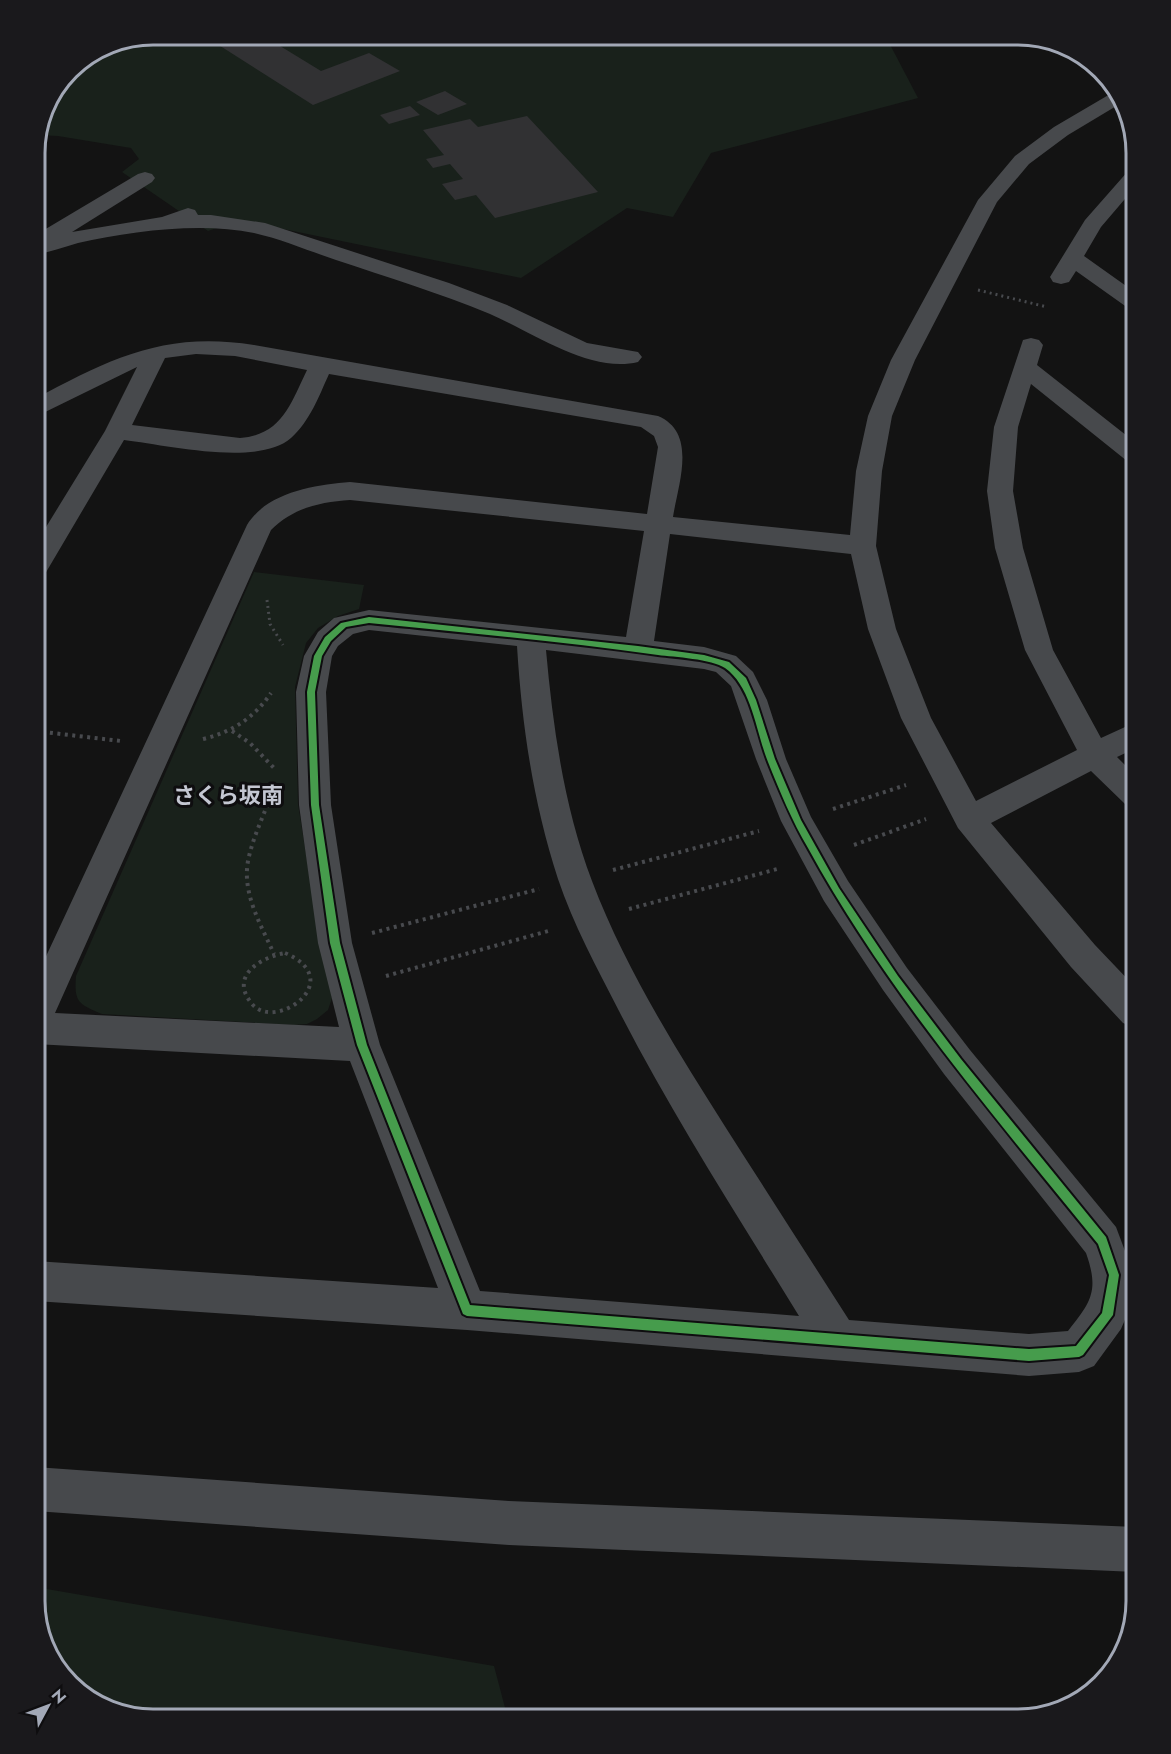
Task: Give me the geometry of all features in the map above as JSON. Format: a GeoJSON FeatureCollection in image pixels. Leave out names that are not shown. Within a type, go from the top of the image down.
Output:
{"type":"FeatureCollection","features":[{"type":"Feature","properties":{"kind":"street"},"geometry":{"type":"LineString","coordinates":[[1113,100],[1061,131],[1022,160],[988,200],[903,360],[880,416],[869,471],[863,546],[882,629],[916,718],[969,819],[1083,956],[1126,1001]]}},
{"type":"Feature","properties":{"kind":"street"},"geometry":{"type":"LineString","coordinates":[[45,241],[145,178]]}},
{"type":"Feature","properties":{"kind":"street"},"geometry":{"type":"LineString","coordinates":[[1126,187],[1092,224],[1066,268],[1126,298]]}},
{"type":"Feature","properties":{"kind":"street"},"geometry":{"type":"LineString","coordinates":[[167,223],[193,212]]}},
{"type":"Feature","properties":{"kind":"street"},"geometry":{"type":"LineString","coordinates":[[45,245],[77,237],[167,223],[211,221],[258,227],[441,288],[499,310],[579,348],[606,355],[630,357]]}},
{"type":"Feature","properties":{"kind":"street"},"geometry":{"type":"LineString","coordinates":[[45,404],[113,368],[156,353],[208,346],[243,350],[655,424],[667,434],[671,447],[638,649]]}},
{"type":"Feature","properties":{"kind":"street"},"geometry":{"type":"LineString","coordinates":[[45,550],[117,431],[156,353]]}},
{"type":"Feature","properties":{"kind":"street"},"geometry":{"type":"LineString","coordinates":[[1126,445],[1027,356],[1006,428],[1000,490],[1009,548],[1039,650],[1095,755],[1126,785]]}},
{"type":"Feature","properties":{"kind":"street"},"geometry":{"type":"LineString","coordinates":[[117,431],[252,447],[267,443],[290,426],[321,365]]}},
{"type":"Feature","properties":{"kind":"street"},"geometry":{"type":"LineString","coordinates":[[45,995],[236,576],[260,525],[270,513],[322,492],[350,491],[863,546]]}},
{"type":"Feature","properties":{"kind":"street"},"geometry":{"type":"LineString","coordinates":[[45,1282],[467,1310],[1029,1355],[1079,1351],[1107,1316],[1114,1275],[1102,1241],[957,1062],[895,979],[836,891],[797,820],[771,759],[752,700],[743,680],[726,664],[704,658],[638,649],[369,620],[344,626],[328,639],[318,656],[311,692],[315,805],[335,943],[362,1045],[467,1310]]}},
{"type":"Feature","properties":{"kind":"street"},"geometry":{"type":"LineString","coordinates":[[531,639],[537,717],[550,792],[575,880],[610,960],[665,1064],[837,1340]]}},
{"type":"Feature","properties":{"kind":"street"},"geometry":{"type":"LineString","coordinates":[[969,819],[1126,740]]}},
{"type":"Feature","properties":{"kind":"street"},"geometry":{"type":"LineString","coordinates":[[45,1029],[362,1045]]}},
{"type":"Feature","properties":{"kind":"street"},"geometry":{"type":"LineString","coordinates":[[45,1490],[509,1523],[1126,1550]]}},
{"type":"Feature","properties":{"kind":"path"},"geometry":{"type":"LineString","coordinates":[[978,290],[1048,307],[1027,356]]}},
{"type":"Feature","properties":{"kind":"path"},"geometry":{"type":"LineString","coordinates":[[236,576],[268,579],[268,620],[274,635],[286,648],[283,653]]}},
{"type":"Feature","properties":{"kind":"path"},"geometry":{"type":"LineString","coordinates":[[45,732],[159,745],[186,743],[232,731],[266,702],[277,684]]}},
{"type":"Feature","properties":{"kind":"path"},"geometry":{"type":"LineString","coordinates":[[232,731],[264,756],[274,768],[274,777]]}},
{"type":"Feature","properties":{"kind":"path"},"geometry":{"type":"LineString","coordinates":[[273,954],[248,890],[246,870],[274,786]]}},
{"type":"Feature","properties":{"kind":"path"},"geometry":{"type":"LineString","coordinates":[[285,953],[296,956],[304,962],[311,980],[308,992],[301,1002],[279,1012],[257,1009],[244,994],[243,984],[246,974],[263,958],[273,954],[285,953]]}},
{"type":"Feature","properties":{"kind":"shaded area"},"geometry":{"type":"Polygon","coordinates":[[[153,45],[890,45],[918,98],[711,153],[673,217],[627,208],[521,278],[240,220],[208,231],[122,172],[139,159],[131,148],[47,135],[53,112],[67,87],[87,67],[118,51],[153,45]]]}},
{"type":"Feature","properties":{"kind":"shaded area"},"geometry":{"type":"Polygon","coordinates":[[[254,572],[364,585],[359,609],[338,616],[318,628],[306,643],[295,687],[298,804],[318,930],[332,998],[328,1010],[307,1024],[294,1025],[102,1014],[79,1001],[76,992],[76,976],[254,572]]]}},
{"type":"Feature","properties":{"kind":"shaded area"},"geometry":{"type":"Polygon","coordinates":[[[45,1589],[494,1666],[505,1709],[146,1709],[132,1707],[105,1698],[93,1691],[67,1667],[59,1655],[49,1629],[45,1589]]]}},
{"type":"Feature","properties":{"kind":"building"},"geometry":{"type":"Polygon","coordinates":[[[219,45],[278,45],[321,71],[369,53],[400,71],[313,105],[219,45]]]}},
{"type":"Feature","properties":{"kind":"building"},"geometry":{"type":"Polygon","coordinates":[[[445,91],[467,104],[438,115],[416,102],[445,91]]]}},
{"type":"Feature","properties":{"kind":"building"},"geometry":{"type":"Polygon","coordinates":[[[410,106],[420,115],[389,124],[380,115],[410,106]]]}},
{"type":"Feature","properties":{"kind":"building"},"geometry":{"type":"Polygon","coordinates":[[[527,116],[598,192],[495,218],[476,195],[455,200],[442,184],[463,179],[450,164],[433,168],[426,159],[444,155],[423,130],[470,119],[478,127],[527,116]]]}},
{"type":"Feature","properties":{"kind":"cycle path"},"geometry":{"type":"LineString","coordinates":[[369,620],[704,658],[726,664],[743,680],[752,700],[771,759],[797,821],[836,891],[895,979],[957,1062],[1102,1241],[1114,1275],[1107,1315],[1079,1351],[1029,1355],[467,1310],[362,1045],[335,943],[315,805],[311,692],[318,656],[328,639],[344,625],[369,620]]}},
{"type":"Feature","properties":{"kind":"district","name":"さくら坂南"},"geometry":{"type":"Point","coordinates":[228,795]}}]}
